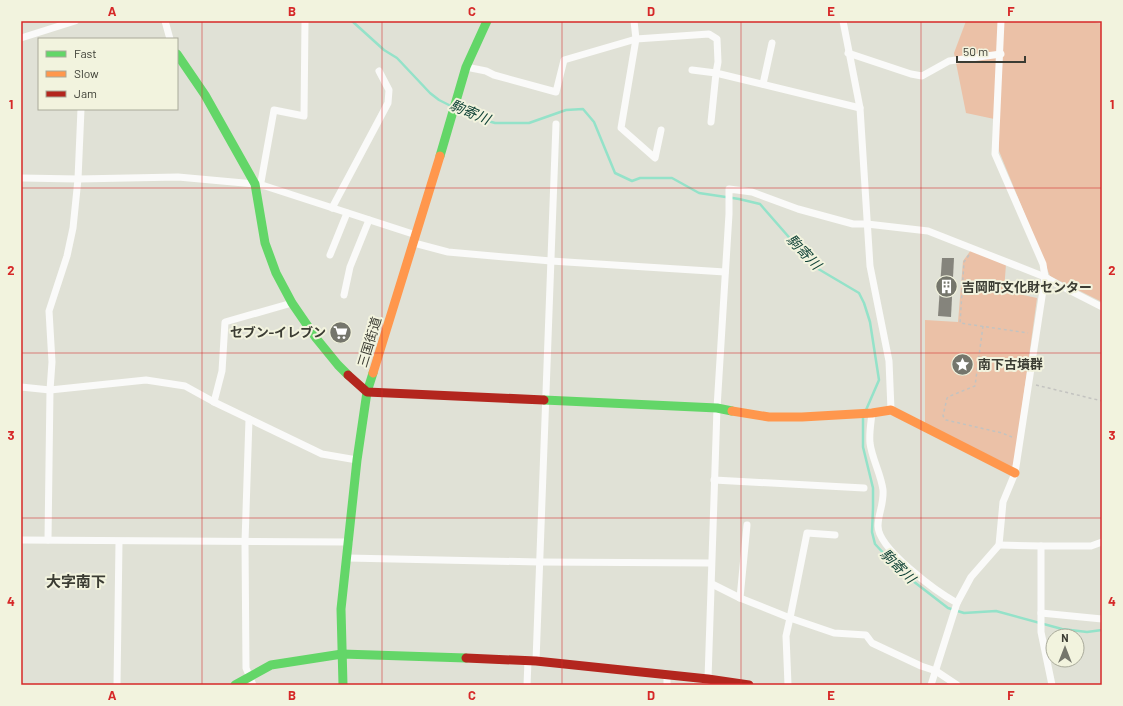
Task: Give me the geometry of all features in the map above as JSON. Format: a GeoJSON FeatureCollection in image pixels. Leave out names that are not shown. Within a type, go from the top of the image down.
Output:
{"type":"FeatureCollection","features":[{"type":"Feature","properties":{"kind":"street"},"geometry":{"type":"LineString","coordinates":[[21,38],[75,21]]}},
{"type":"Feature","properties":{"kind":"street"},"geometry":{"type":"LineString","coordinates":[[165,21],[170,38]]}},
{"type":"Feature","properties":{"kind":"street"},"geometry":{"type":"LineString","coordinates":[[255,184],[261,182],[274,110],[304,116],[305,21]]}},
{"type":"Feature","properties":{"kind":"street","name":"三国街道"},"geometry":{"type":"LineString","coordinates":[[343,685],[341,608],[357,460],[367,392],[415,239],[466,66],[487,21]]}},
{"type":"Feature","properties":{"kind":"street"},"geometry":{"type":"LineString","coordinates":[[634,21],[636,39],[621,128],[655,158],[661,130]]}},
{"type":"Feature","properties":{"kind":"street"},"geometry":{"type":"LineString","coordinates":[[843,21],[848,53],[860,108],[870,266],[889,361],[891,410]]}},
{"type":"Feature","properties":{"kind":"street"},"geometry":{"type":"LineString","coordinates":[[931,685],[956,604],[971,577],[999,545],[1003,502],[1015,473],[1045,276],[1043,264],[995,154],[1001,54],[1001,21]]}},
{"type":"Feature","properties":{"kind":"street"},"geometry":{"type":"LineString","coordinates":[[466,66],[556,92],[564,60],[636,39],[709,34],[716,39],[718,62],[711,122]]}},
{"type":"Feature","properties":{"kind":"street"},"geometry":{"type":"LineString","coordinates":[[763,84],[772,43]]}},
{"type":"Feature","properties":{"kind":"street"},"geometry":{"type":"LineString","coordinates":[[848,53],[911,74],[922,76],[949,61],[1001,54]]}},
{"type":"Feature","properties":{"kind":"street"},"geometry":{"type":"LineString","coordinates":[[178,58],[181,68],[205,96],[255,184],[265,243],[276,273],[292,303],[316,338],[338,365],[367,392],[717,408],[769,417],[802,418],[872,413],[891,410],[1015,473]]}},
{"type":"Feature","properties":{"kind":"street"},"geometry":{"type":"LineString","coordinates":[[692,70],[716,73],[860,108]]}},
{"type":"Feature","properties":{"kind":"street"},"geometry":{"type":"LineString","coordinates":[[332,208],[388,103],[389,90],[379,71]]}},
{"type":"Feature","properties":{"kind":"street"},"geometry":{"type":"LineString","coordinates":[[48,540],[50,390],[52,362],[49,311],[67,256],[73,228],[78,179],[81,110]]}},
{"type":"Feature","properties":{"kind":"street"},"geometry":{"type":"LineString","coordinates":[[527,685],[532,661],[539,562],[556,124]]}},
{"type":"Feature","properties":{"kind":"street"},"geometry":{"type":"LineString","coordinates":[[21,178],[178,178],[255,184],[369,220],[448,252],[551,261],[725,272]]}},
{"type":"Feature","properties":{"kind":"street"},"geometry":{"type":"LineString","coordinates":[[708,679],[717,408],[729,214],[729,189],[752,192],[798,208],[853,224],[868,224],[928,231],[1045,276],[1057,284],[1102,307]]}},
{"type":"Feature","properties":{"kind":"street"},"geometry":{"type":"LineString","coordinates":[[330,255],[347,213]]}},
{"type":"Feature","properties":{"kind":"street"},"geometry":{"type":"LineString","coordinates":[[344,295],[350,267],[369,220]]}},
{"type":"Feature","properties":{"kind":"street"},"geometry":{"type":"LineString","coordinates":[[214,402],[222,371],[225,322],[292,303]]}},
{"type":"Feature","properties":{"kind":"street"},"geometry":{"type":"LineString","coordinates":[[21,387],[50,390],[146,380],[185,386],[214,402],[322,454],[357,460]]}},
{"type":"Feature","properties":{"kind":"street"},"geometry":{"type":"LineString","coordinates":[[872,413],[870,442],[883,489],[883,504],[878,527],[882,540],[896,556],[926,583],[956,604]]}},
{"type":"Feature","properties":{"kind":"street"},"geometry":{"type":"LineString","coordinates":[[249,419],[245,542],[246,668],[253,685]]}},
{"type":"Feature","properties":{"kind":"street"},"geometry":{"type":"LineString","coordinates":[[714,480],[864,488]]}},
{"type":"Feature","properties":{"kind":"street"},"geometry":{"type":"LineString","coordinates":[[740,598],[746,525]]}},
{"type":"Feature","properties":{"kind":"street"},"geometry":{"type":"LineString","coordinates":[[788,685],[786,636],[807,533],[835,535]]}},
{"type":"Feature","properties":{"kind":"street"},"geometry":{"type":"LineString","coordinates":[[21,540],[120,542],[349,542]]}},
{"type":"Feature","properties":{"kind":"street"},"geometry":{"type":"LineString","coordinates":[[117,685],[120,542]]}},
{"type":"Feature","properties":{"kind":"street"},"geometry":{"type":"LineString","coordinates":[[999,545],[1091,546],[1102,542]]}},
{"type":"Feature","properties":{"kind":"street"},"geometry":{"type":"LineString","coordinates":[[1041,546],[1041,629],[1052,685]]}},
{"type":"Feature","properties":{"kind":"street"},"geometry":{"type":"LineString","coordinates":[[347,558],[539,562],[711,563]]}},
{"type":"Feature","properties":{"kind":"street"},"geometry":{"type":"LineString","coordinates":[[712,584],[740,598],[790,618],[834,633],[866,635],[872,643],[921,666],[936,671],[957,685]]}},
{"type":"Feature","properties":{"kind":"street"},"geometry":{"type":"LineString","coordinates":[[1041,615],[1102,619]]}},
{"type":"Feature","properties":{"kind":"street"},"geometry":{"type":"LineString","coordinates":[[235,685],[271,665],[342,654],[532,661],[708,679],[749,685]]}},
{"type":"Feature","properties":{"kind":"street"},"geometry":{"type":"LineString","coordinates":[[667,675],[667,685]]}},
{"type":"Feature","properties":{"kind":"path"},"geometry":{"type":"LineString","coordinates":[[973,248],[964,262],[960,323],[1036,334]]}},
{"type":"Feature","properties":{"kind":"path"},"geometry":{"type":"LineString","coordinates":[[983,326],[975,386],[947,398],[943,416],[946,420],[1002,433],[1020,440]]}},
{"type":"Feature","properties":{"kind":"path"},"geometry":{"type":"LineString","coordinates":[[1028,384],[1102,401]]}},
{"type":"Feature","properties":{"kind":"shaded area"},"geometry":{"type":"Polygon","coordinates":[[[966,21],[1091,21],[1102,24],[1102,302],[1050,276],[999,151],[999,120],[966,113],[954,53],[966,21]]]}},
{"type":"Feature","properties":{"kind":"shaded area"},"geometry":{"type":"Polygon","coordinates":[[[971,250],[1006,264],[1004,291],[1037,298],[1014,465],[1011,466],[925,424],[925,320],[958,322],[963,261],[971,250]]]}},
{"type":"Feature","properties":{"kind":"building","name":"吉岡町文化財センター"},"geometry":{"type":"Polygon","coordinates":[[[942,258],[954,258],[951,317],[938,316],[942,258]]]}},
{"type":"Feature","properties":{"kind":"waterway","name":"駒寄川"},"geometry":{"type":"LineString","coordinates":[[352,21],[384,50],[397,58],[430,93],[439,100],[451,106]]}},
{"type":"Feature","properties":{"kind":"waterway","name":"駒寄川"},"geometry":{"type":"LineString","coordinates":[[457,109],[471,116],[495,123],[529,123],[566,110],[583,109],[594,122],[615,173],[632,181],[640,178],[672,178],[699,193],[760,204],[815,267],[859,293],[870,322],[879,380],[866,410]]}},
{"type":"Feature","properties":{"kind":"waterway","name":"駒寄川"},"geometry":{"type":"LineString","coordinates":[[863,416],[863,447],[873,488],[872,532],[875,544],[900,571],[948,608],[964,613],[996,611],[1062,629],[1087,632],[1102,630]]}},
{"type":"Feature","properties":{"kind":"traffic: fast"},"geometry":{"type":"LineString","coordinates":[[440,156],[466,67],[487,21]]}},
{"type":"Feature","properties":{"kind":"traffic: fast"},"geometry":{"type":"LineString","coordinates":[[178,55],[205,95],[255,184],[265,243],[276,273],[292,303],[316,338],[348,375]]}},
{"type":"Feature","properties":{"kind":"traffic: fast"},"geometry":{"type":"LineString","coordinates":[[343,685],[341,609],[357,460],[367,392],[373,373]]}},
{"type":"Feature","properties":{"kind":"traffic: fast"},"geometry":{"type":"LineString","coordinates":[[544,400],[717,408],[732,411]]}},
{"type":"Feature","properties":{"kind":"traffic: fast"},"geometry":{"type":"LineString","coordinates":[[235,685],[271,665],[342,654],[466,658]]}},
{"type":"Feature","properties":{"kind":"traffic: slow"},"geometry":{"type":"LineString","coordinates":[[373,373],[440,156]]}},
{"type":"Feature","properties":{"kind":"traffic: slow"},"geometry":{"type":"LineString","coordinates":[[732,411],[769,417],[802,417],[872,413],[891,410],[1015,473]]}},
{"type":"Feature","properties":{"kind":"traffic: jam"},"geometry":{"type":"LineString","coordinates":[[348,375],[367,392],[544,400]]}},
{"type":"Feature","properties":{"kind":"traffic: jam"},"geometry":{"type":"LineString","coordinates":[[466,658],[536,661],[708,679],[749,685]]}},
{"type":"Feature","properties":{"kind":"place","name":"吉岡町文化財センター"},"geometry":{"type":"Point","coordinates":[946,287]}},
{"type":"Feature","properties":{"kind":"place","name":"セブン-イレブン"},"geometry":{"type":"Point","coordinates":[341,332]}},
{"type":"Feature","properties":{"kind":"place","name":"南下古墳群"},"geometry":{"type":"Point","coordinates":[962,364]}},
{"type":"Feature","properties":{"kind":"district","name":"大字南下"},"geometry":{"type":"Point","coordinates":[76,582]}}]}
